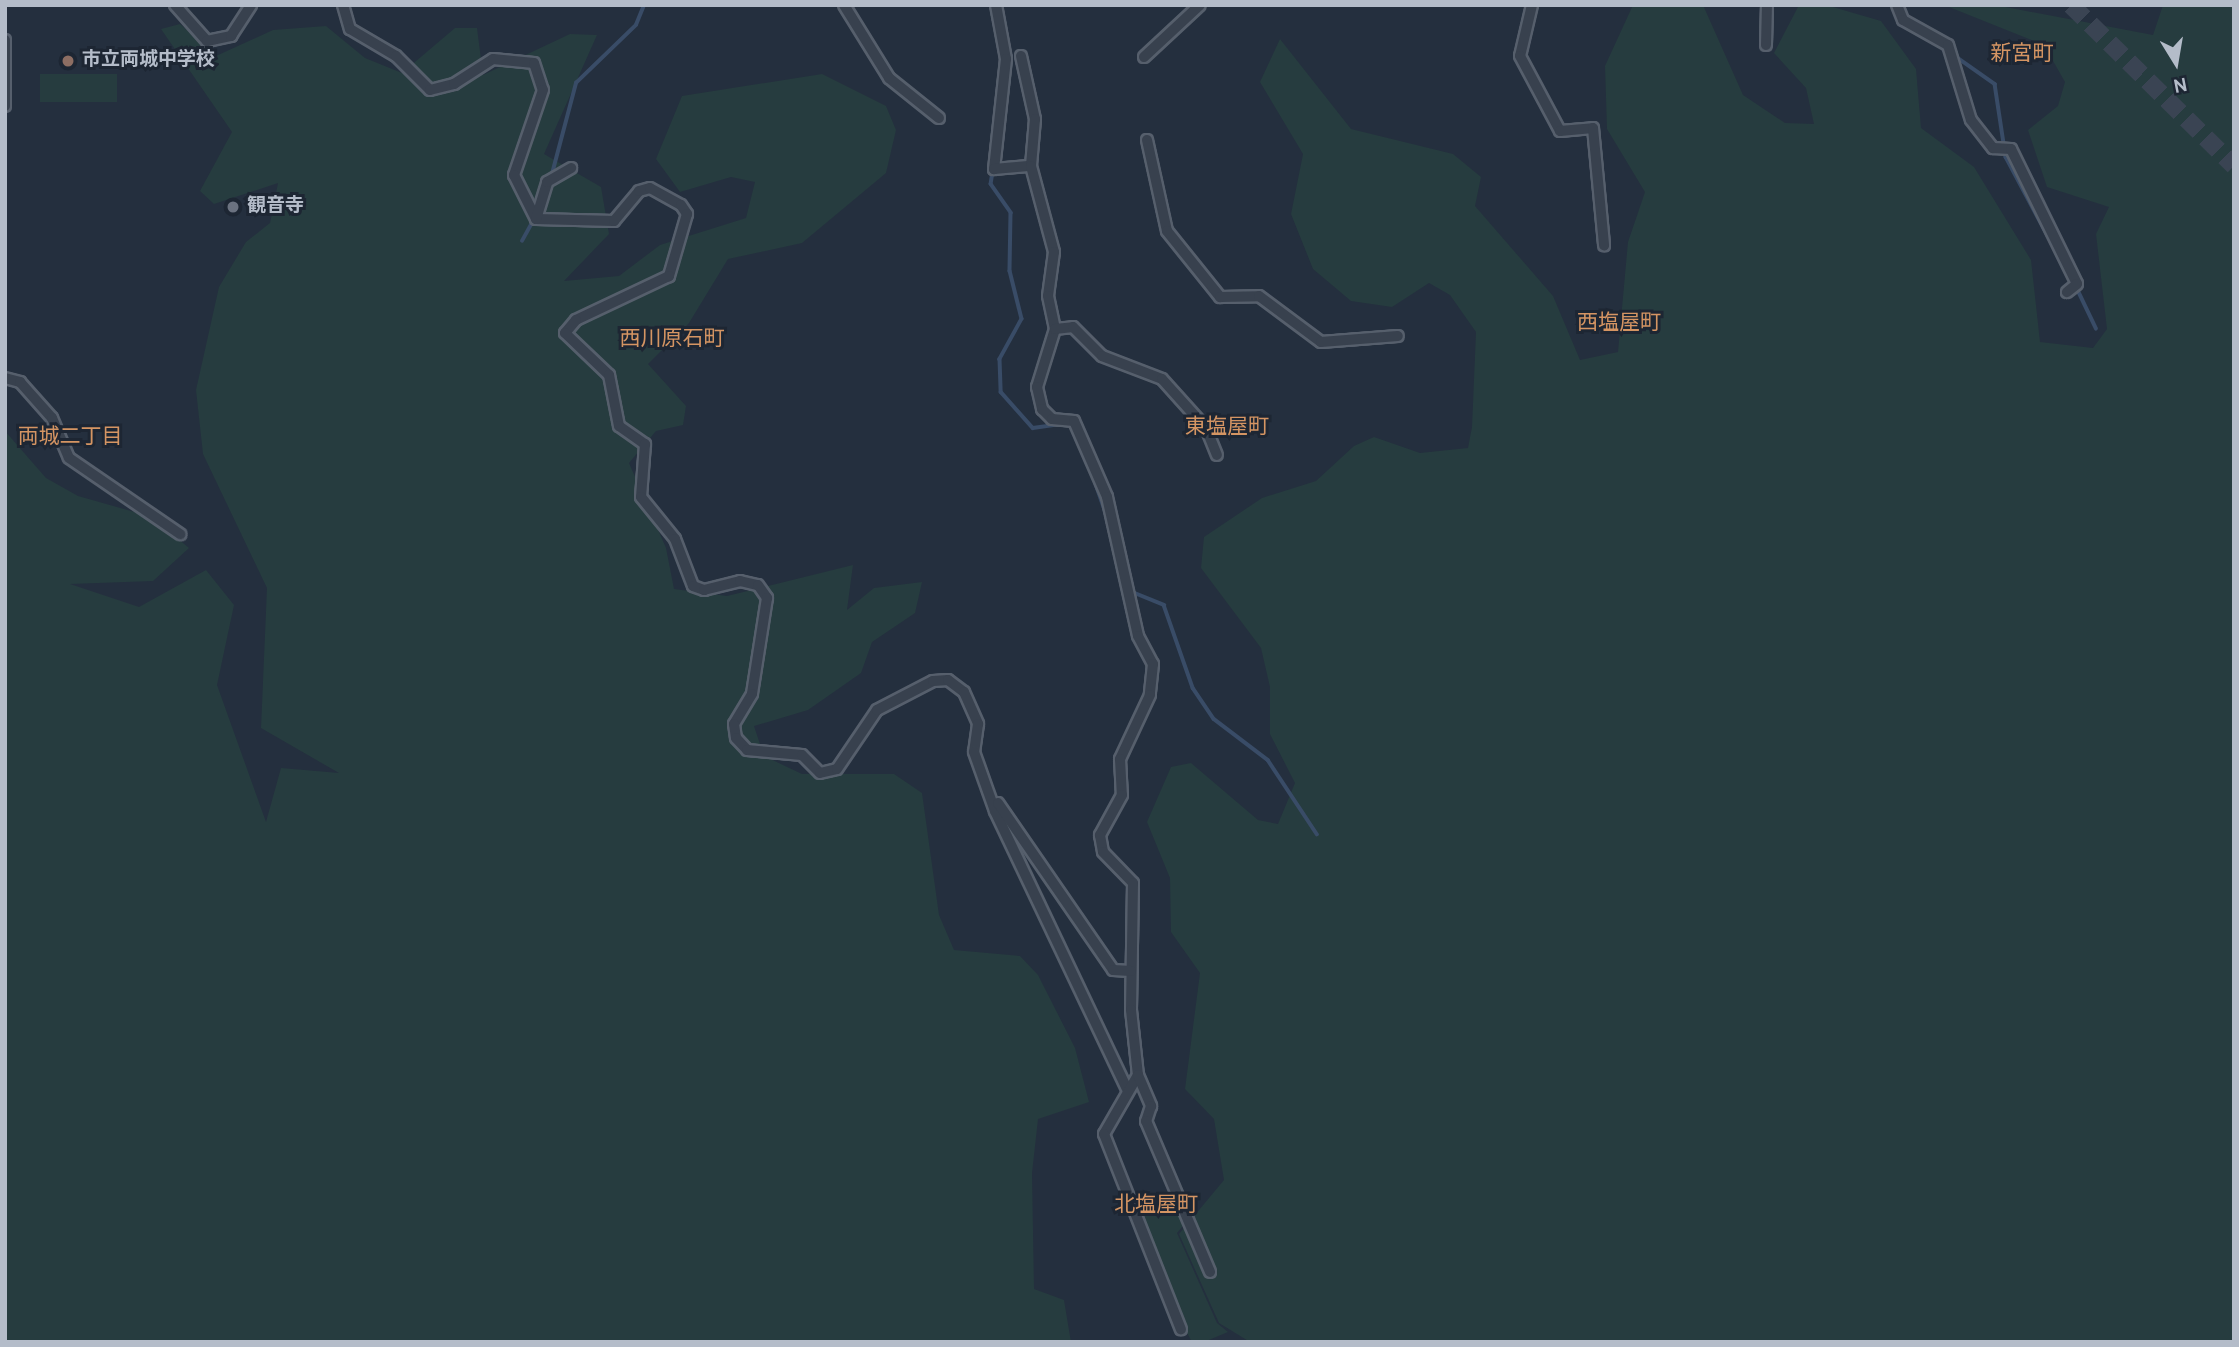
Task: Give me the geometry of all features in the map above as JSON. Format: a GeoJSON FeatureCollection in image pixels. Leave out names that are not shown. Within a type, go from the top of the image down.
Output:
{"type":"FeatureCollection","features":[{"type":"Feature","properties":{"kind":"street"},"geometry":{"type":"LineString","coordinates":[[175,5],[207,41],[231,36],[251,5]]}},
{"type":"Feature","properties":{"kind":"street"},"geometry":{"type":"LineString","coordinates":[[343,5],[350,29],[396,56],[430,90],[454,84],[493,59],[534,63],[543,90],[514,174],[536,219]]}},
{"type":"Feature","properties":{"kind":"street"},"geometry":{"type":"LineString","coordinates":[[844,5],[889,78],[939,118]]}},
{"type":"Feature","properties":{"kind":"street"},"geometry":{"type":"LineString","coordinates":[[996,5],[1006,59],[993,169],[1031,166]]}},
{"type":"Feature","properties":{"kind":"street"},"geometry":{"type":"LineString","coordinates":[[1144,57],[1200,5]]}},
{"type":"Feature","properties":{"kind":"street"},"geometry":{"type":"LineString","coordinates":[[1532,5],[1520,56],[1560,131],[1594,128],[1604,245]]}},
{"type":"Feature","properties":{"kind":"street"},"geometry":{"type":"LineString","coordinates":[[1766,45],[1767,5]]}},
{"type":"Feature","properties":{"kind":"street"},"geometry":{"type":"LineString","coordinates":[[1897,5],[1903,20],[1951,53],[1971,120],[2006,150],[2071,289]]}},
{"type":"Feature","properties":{"kind":"street"},"geometry":{"type":"LineString","coordinates":[[5,40],[5,107]]}},
{"type":"Feature","properties":{"kind":"street"},"geometry":{"type":"LineString","coordinates":[[1021,56],[1035,119],[1031,166],[1054,252],[1048,296],[1055,329],[1037,387],[1042,409],[1052,419],[1074,421],[1107,497],[1138,636],[1153,664],[1150,695],[1120,759],[1122,795],[1100,835],[1103,852],[1133,883],[1131,971],[1138,1075],[1151,1106],[1146,1121],[1210,1272]]}},
{"type":"Feature","properties":{"kind":"street"},"geometry":{"type":"LineString","coordinates":[[1147,140],[1167,231],[1220,297],[1259,296],[1321,342],[1398,336]]}},
{"type":"Feature","properties":{"kind":"street"},"geometry":{"type":"LineString","coordinates":[[536,219],[547,182],[571,168]]}},
{"type":"Feature","properties":{"kind":"street"},"geometry":{"type":"LineString","coordinates":[[536,219],[614,221],[639,191],[650,188],[665,191],[687,214],[669,276],[564,328],[567,338],[609,375],[619,426],[645,444],[641,497],[675,539],[692,586],[704,590],[740,581],[758,585],[767,598],[752,694],[734,724],[736,738],[747,751],[802,755],[820,773],[837,769],[877,710],[948,680],[971,703],[978,724],[974,752],[996,800],[1113,971],[1131,971]]}},
{"type":"Feature","properties":{"kind":"street"},"geometry":{"type":"LineString","coordinates":[[1055,329],[1073,327],[1102,356],[1162,379],[1206,428],[1217,455]]}},
{"type":"Feature","properties":{"kind":"street"},"geometry":{"type":"LineString","coordinates":[[5,378],[20,382],[52,418],[69,458],[180,534]]}},
{"type":"Feature","properties":{"kind":"street"},"geometry":{"type":"LineString","coordinates":[[996,800],[995,810],[1127,1089]]}},
{"type":"Feature","properties":{"kind":"street"},"geometry":{"type":"LineString","coordinates":[[1138,1075],[1127,1089],[1104,1134],[1181,1329]]}},
{"type":"Feature","properties":{"kind":"green space"},"geometry":{"type":"Polygon","coordinates":[[[1633,5],[1703,5],[1743,95],[1785,123],[1814,124],[1806,88],[1774,53],[1799,5],[1826,5],[1881,21],[1916,69],[1921,128],[1974,167],[2031,260],[2040,342],[2093,348],[2107,329],[2096,234],[2109,207],[2047,187],[2028,130],[2058,106],[2065,82],[2044,45],[1944,5],[1995,5],[2153,35],[2163,5],[2234,5],[2234,1342],[1250,1342],[1219,1323],[1179,1234],[1224,1180],[1214,1119],[1185,1089],[1200,973],[1171,932],[1170,878],[1147,822],[1171,767],[1191,763],[1258,820],[1278,824],[1295,783],[1270,734],[1270,687],[1261,648],[1201,568],[1204,537],[1262,498],[1316,481],[1354,446],[1374,437],[1420,453],[1468,448],[1472,427],[1476,332],[1450,295],[1429,283],[1392,307],[1351,301],[1313,269],[1291,214],[1303,154],[1260,82],[1280,39],[1351,129],[1453,154],[1481,177],[1475,206],[1553,296],[1580,360],[1618,352],[1628,242],[1645,192],[1607,129],[1605,66],[1633,5]]]}},
{"type":"Feature","properties":{"kind":"green space"},"geometry":{"type":"Polygon","coordinates":[[[180,24],[216,56],[273,30],[326,26],[365,58],[402,73],[455,28],[477,28],[483,75],[570,34],[597,35],[544,154],[601,187],[609,234],[564,281],[619,276],[660,245],[746,218],[755,182],[731,177],[680,192],[656,159],[682,96],[822,74],[886,106],[896,130],[886,173],[802,243],[728,259],[689,323],[648,364],[686,406],[683,425],[656,431],[629,463],[666,548],[674,589],[727,596],[853,565],[847,610],[874,588],[922,582],[915,613],[872,642],[861,673],[808,710],[754,726],[764,756],[802,774],[894,774],[922,793],[939,915],[954,950],[1020,956],[1038,975],[1075,1048],[1089,1102],[1038,1119],[1032,1173],[1034,1289],[1064,1300],[1071,1342],[5,1342],[5,431],[46,478],[78,496],[152,517],[189,548],[153,581],[70,584],[139,607],[206,570],[234,605],[217,685],[266,822],[281,768],[339,773],[261,728],[267,588],[203,454],[196,390],[219,287],[246,242],[270,223],[278,183],[214,204],[200,191],[232,132],[161,29],[180,24]]]}},
{"type":"Feature","properties":{"kind":"green space"},"geometry":{"type":"Polygon","coordinates":[[[40,74],[117,74],[117,102],[40,102],[40,74]]]}},
{"type":"Feature","properties":{"kind":"green space"},"geometry":{"type":"Polygon","coordinates":[[[1177,1195],[1187,1221],[1177,1233],[1217,1323],[1228,1332],[1204,1342],[1192,1342],[1185,1329],[1135,1208],[1177,1195]]]}},
{"type":"Feature","properties":{"kind":"waterway"},"geometry":{"type":"LineString","coordinates":[[552,174],[576,83],[636,25],[644,5]]}},
{"type":"Feature","properties":{"kind":"waterway"},"geometry":{"type":"LineString","coordinates":[[1955,56],[1995,84],[2006,157],[2048,236]]}},
{"type":"Feature","properties":{"kind":"waterway"},"geometry":{"type":"LineString","coordinates":[[993,172],[991,184],[1011,213],[1010,271],[1022,319],[1000,359],[1001,392],[1033,428],[1062,424]]}},
{"type":"Feature","properties":{"kind":"waterway"},"geometry":{"type":"LineString","coordinates":[[522,241],[534,219]]}},
{"type":"Feature","properties":{"kind":"waterway"},"geometry":{"type":"LineString","coordinates":[[2076,286],[2096,328]]}},
{"type":"Feature","properties":{"kind":"waterway"},"geometry":{"type":"LineString","coordinates":[[1096,484],[1105,510]]}},
{"type":"Feature","properties":{"kind":"waterway"},"geometry":{"type":"LineString","coordinates":[[1130,591],[1164,605],[1193,688],[1214,719],[1268,760],[1317,834]]}},
{"type":"Feature","properties":{"kind":"tunnel"},"geometry":{"type":"LineString","coordinates":[[2071,5],[2234,166]]}},
{"type":"Feature","properties":{"kind":"place","name":"市立両城中学校"},"geometry":{"type":"Point","coordinates":[68,61]}},
{"type":"Feature","properties":{"kind":"place","name":"観音寺"},"geometry":{"type":"Point","coordinates":[233,207]}},
{"type":"Feature","properties":{"kind":"district","name":"新宮町"},"geometry":{"type":"Point","coordinates":[2022,55]}},
{"type":"Feature","properties":{"kind":"district","name":"西塩屋町"},"geometry":{"type":"Point","coordinates":[1619,324]}},
{"type":"Feature","properties":{"kind":"district","name":"西川原石町"},"geometry":{"type":"Point","coordinates":[672,340]}},
{"type":"Feature","properties":{"kind":"district","name":"東塩屋町"},"geometry":{"type":"Point","coordinates":[1227,428]}},
{"type":"Feature","properties":{"kind":"district","name":"両城二丁目"},"geometry":{"type":"Point","coordinates":[70,438]}},
{"type":"Feature","properties":{"kind":"district","name":"北塩屋町"},"geometry":{"type":"Point","coordinates":[1156,1206]}}]}
